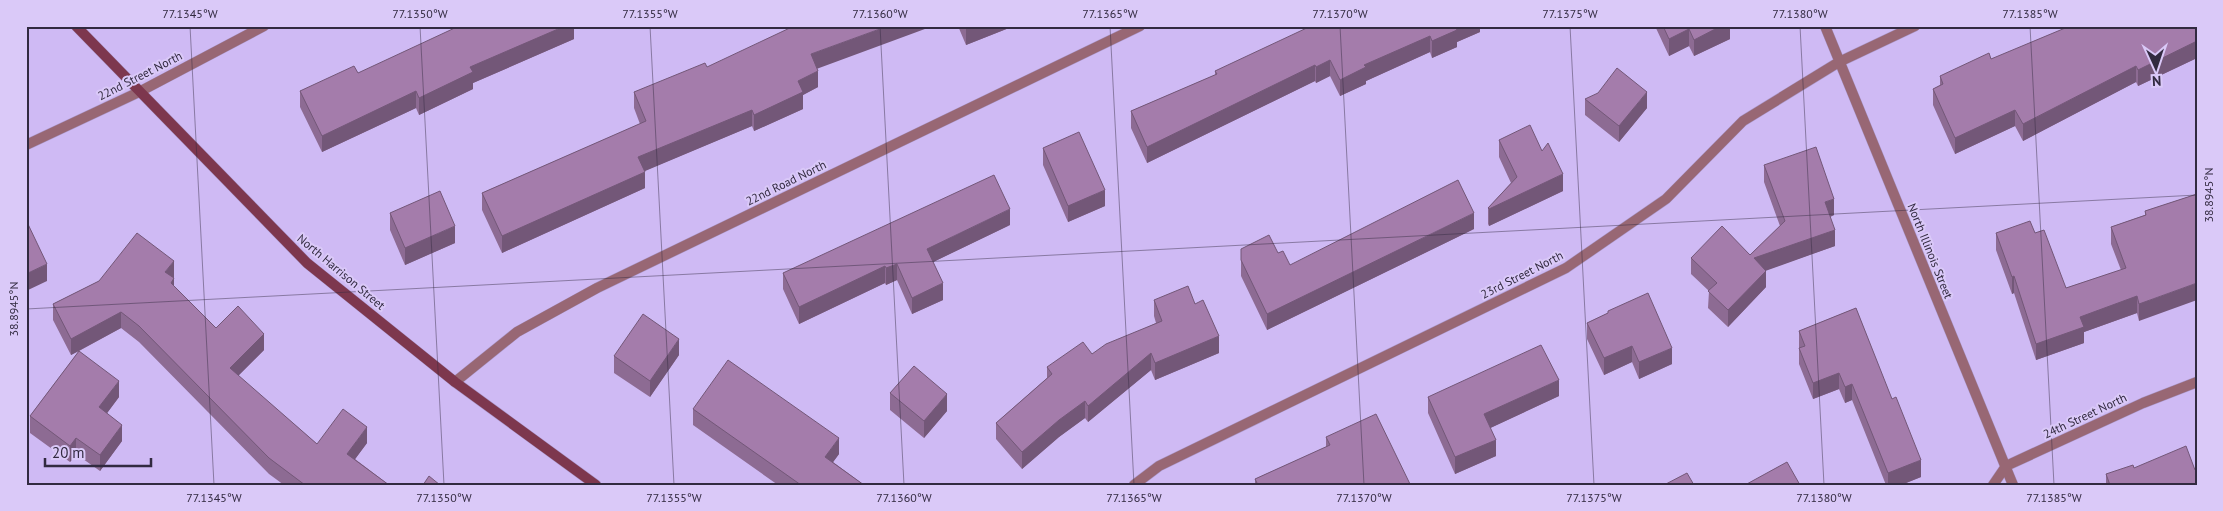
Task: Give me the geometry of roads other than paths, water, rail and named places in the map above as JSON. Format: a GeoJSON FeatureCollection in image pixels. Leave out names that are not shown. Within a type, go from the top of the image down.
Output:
{"type":"FeatureCollection","features":[{"type":"Feature","properties":{"kind":"street","name":"North Harrison Street"},"geometry":{"type":"LineString","coordinates":[[76,26],[307,263],[455,382],[596,485]]}},
{"type":"Feature","properties":{"kind":"street","name":"22nd Street North"},"geometry":{"type":"LineString","coordinates":[[26,144],[139,92],[264,26]]}},
{"type":"Feature","properties":{"kind":"street","name":"22nd Road North"},"geometry":{"type":"LineString","coordinates":[[455,382],[517,332],[597,288],[1140,26]]}},
{"type":"Feature","properties":{"kind":"street","name":"North Illinois Street"},"geometry":{"type":"LineString","coordinates":[[1825,26],[2013,485]]}},
{"type":"Feature","properties":{"kind":"street","name":"23rd Street North"},"geometry":{"type":"LineString","coordinates":[[1134,485],[1159,466],[1566,268],[1666,199],[1744,121],[1839,62],[1915,26]]}},
{"type":"Feature","properties":{"kind":"street","name":"24th Street North"},"geometry":{"type":"LineString","coordinates":[[2006,466],[2143,403],[2197,382]]}},
{"type":"Feature","properties":{"kind":"street"},"geometry":{"type":"LineString","coordinates":[[1993,485],[2006,466]]}}]}
